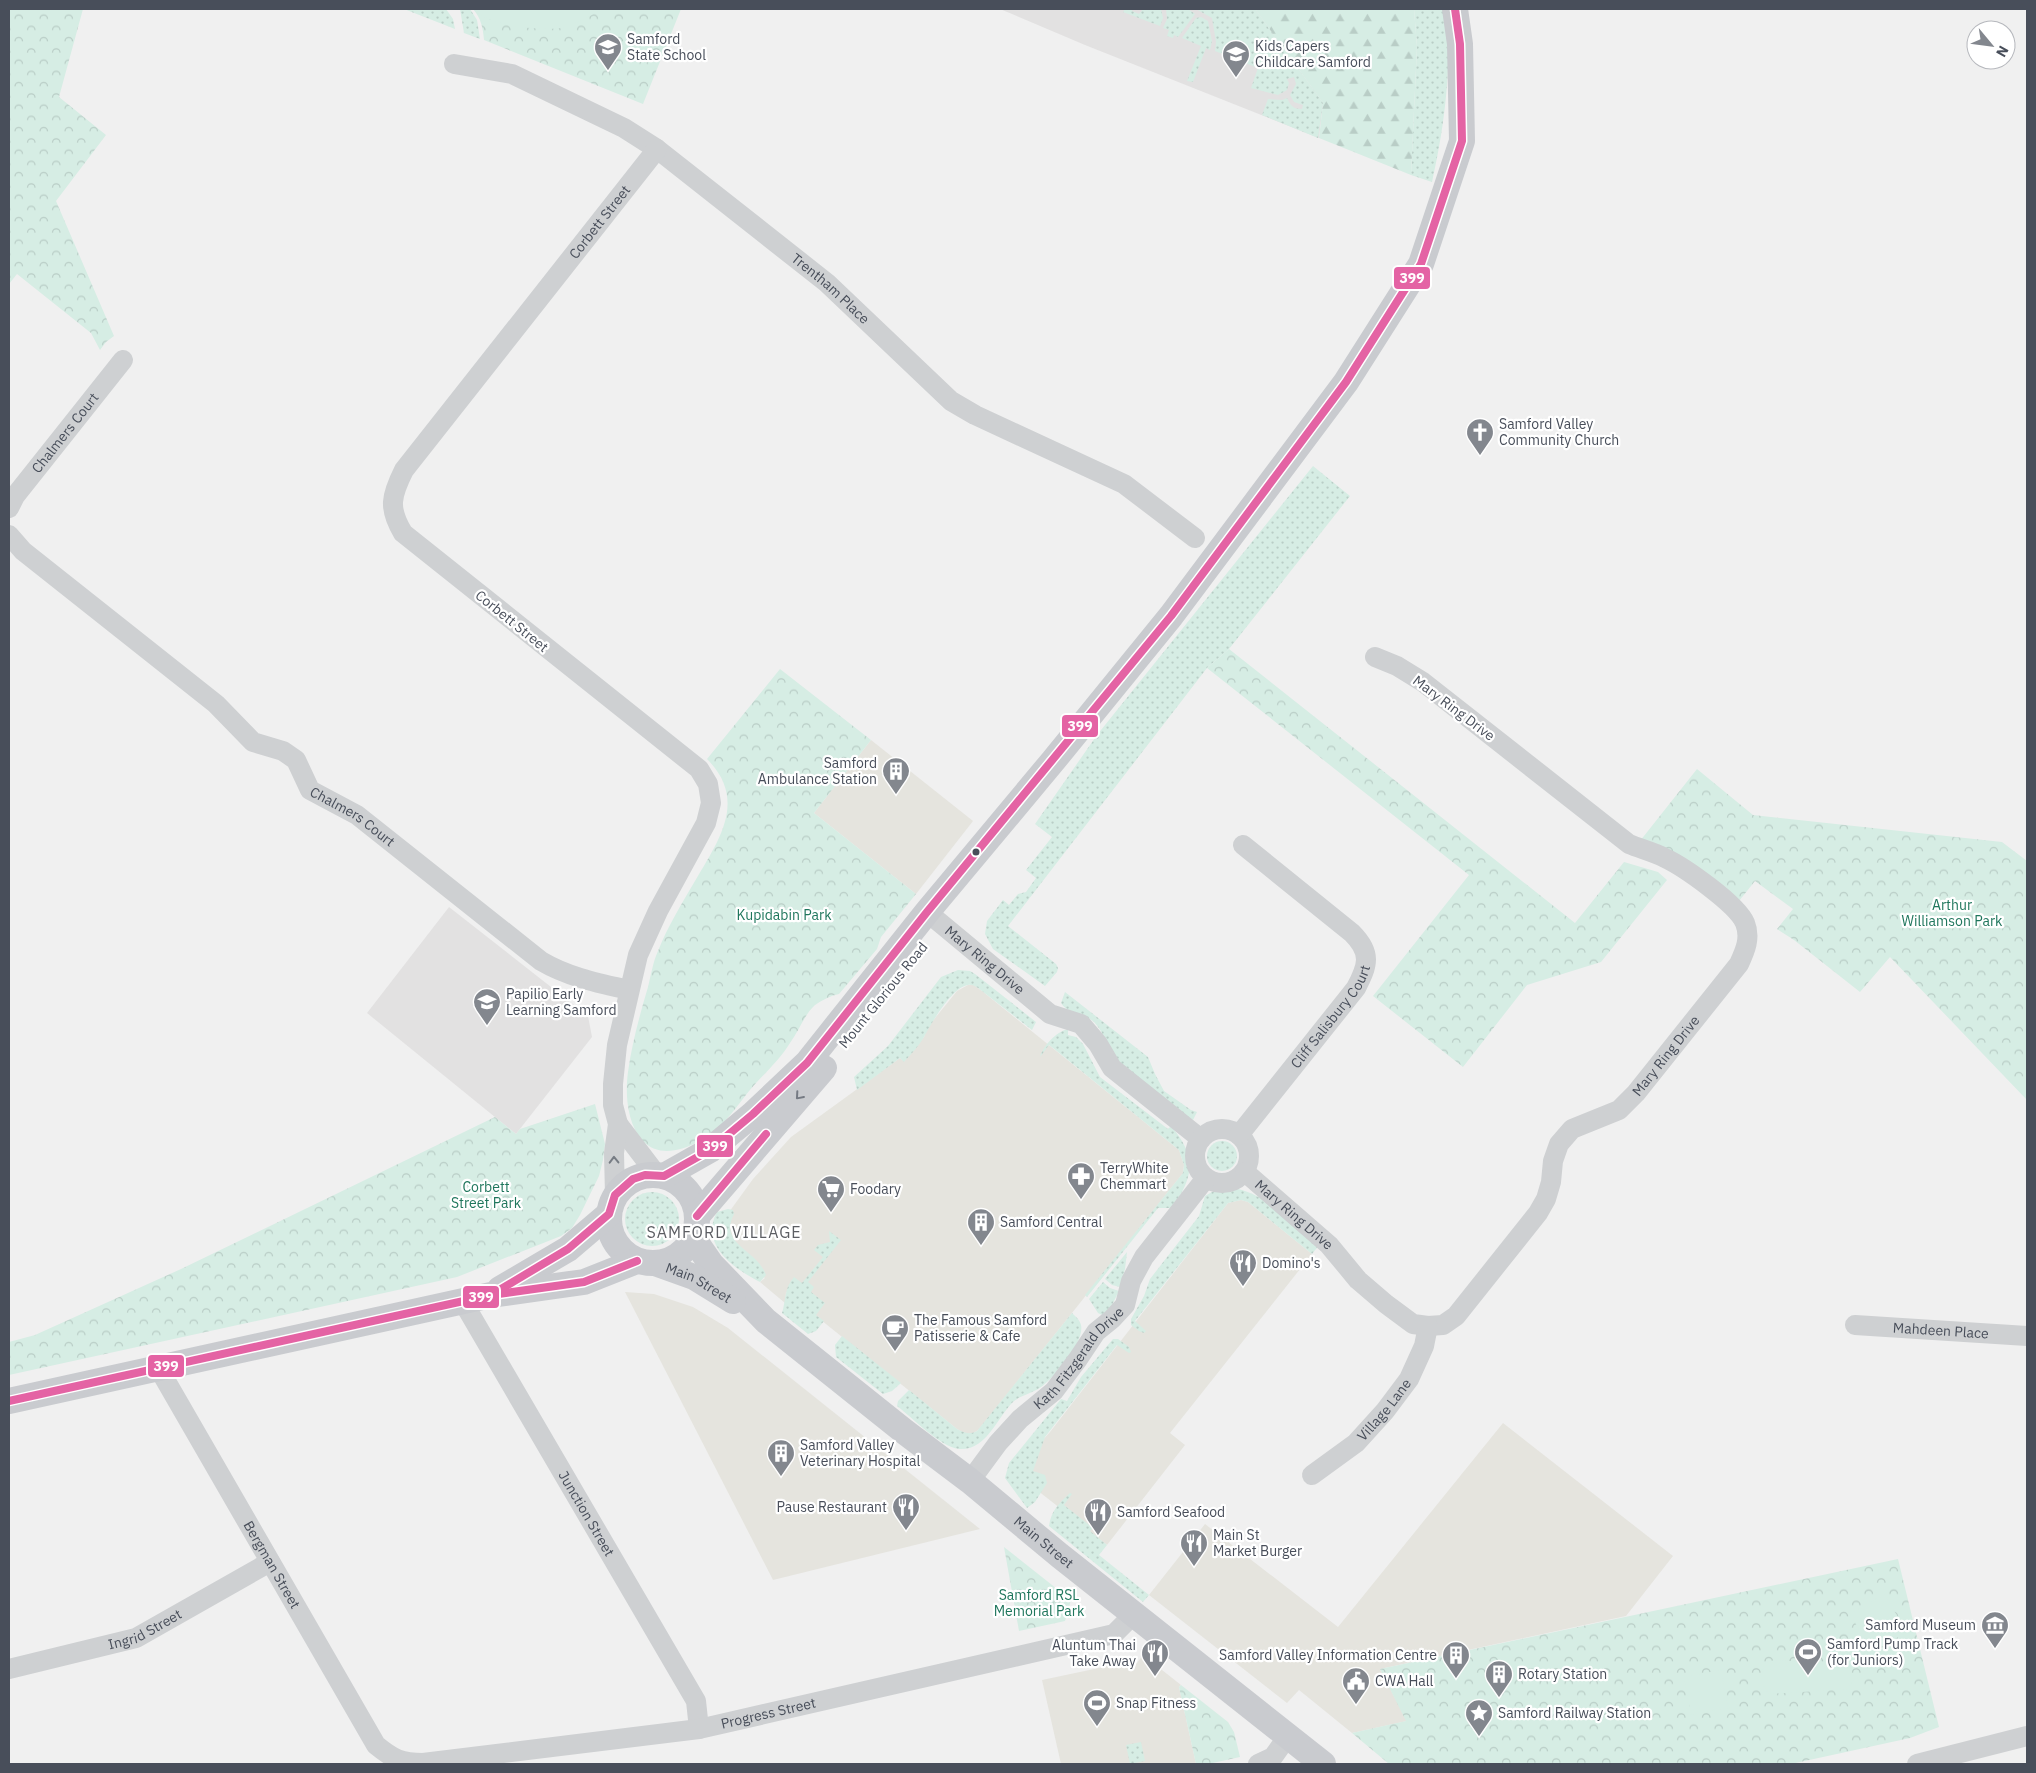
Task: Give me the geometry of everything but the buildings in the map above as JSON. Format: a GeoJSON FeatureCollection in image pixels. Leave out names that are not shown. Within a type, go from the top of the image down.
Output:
{"type":"FeatureCollection","features":[{"type":"Feature","properties":{"kind":"main road","name":"Mount Glorious Road"},"geometry":{"type":"LineString","coordinates":[[661,1175],[716,1144],[753,1114],[807,1063],[1008,833],[1053,761],[1171,616],[1346,382],[1420,264],[1462,140],[1460,44],[1455,9]]}},
{"type":"Feature","properties":{"kind":"main road","name":"Mount Glorious Road"},"geometry":{"type":"LineString","coordinates":[[695,1227],[752,1151],[846,1041],[934,917]]}},
{"type":"Feature","properties":{"kind":"main road"},"geometry":{"type":"LineString","coordinates":[[716,1144],[752,1151]]}},
{"type":"Feature","properties":{"kind":"main road"},"geometry":{"type":"LineString","coordinates":[[9,1401],[491,1295],[584,1282],[646,1262],[667,1261],[678,1256],[695,1227],[694,1202],[677,1181],[661,1175],[645,1175],[633,1179],[623,1186],[612,1205],[568,1249],[491,1295]]}},
{"type":"Feature","properties":{"kind":"main road"},"geometry":{"type":"LineString","coordinates":[[612,1205],[609,1228],[615,1242],[624,1253],[646,1262]]}},
{"type":"Feature","properties":{"kind":"main road","name":"Main Street"},"geometry":{"type":"LineString","coordinates":[[695,1227],[711,1264],[766,1321]]}},
{"type":"Feature","properties":{"kind":"main road","name":"Main Street"},"geometry":{"type":"LineString","coordinates":[[646,1262],[694,1277],[766,1321],[905,1432],[970,1481],[1059,1556],[1323,1764]]}},
{"type":"Feature","properties":{"kind":"street","name":"Trentham Place"},"geometry":{"type":"LineString","coordinates":[[454,64],[512,74],[624,128],[657,149],[827,283],[951,401],[975,416],[1124,484],[1195,538]]}},
{"type":"Feature","properties":{"kind":"street","name":"Corbett Street"},"geometry":{"type":"LineString","coordinates":[[612,1205],[614,1153],[618,1124],[613,1106],[612,1084],[617,1045],[629,990],[638,955],[658,911],[706,823],[711,803],[708,784],[699,769],[402,533],[394,520],[392,502],[395,487],[404,470],[657,149]]}},
{"type":"Feature","properties":{"kind":"street","name":"Chalmers Court"},"geometry":{"type":"LineString","coordinates":[[9,508],[16,496],[123,360]]}},
{"type":"Feature","properties":{"kind":"street","name":"Chalmers Court"},"geometry":{"type":"LineString","coordinates":[[9,535],[23,551],[216,704],[253,742],[283,751],[296,760],[310,790],[356,815],[540,961],[558,971],[584,980],[629,990]]}},
{"type":"Feature","properties":{"kind":"street","name":"Mary Ring Drive"},"geometry":{"type":"LineString","coordinates":[[1245,1172],[1329,1245],[1358,1280],[1386,1304],[1413,1324],[1443,1325],[1456,1316],[1538,1213],[1546,1199],[1551,1182],[1553,1161],[1559,1144],[1572,1129],[1619,1110],[1636,1093],[1740,964],[1748,944],[1745,923],[1734,908],[1681,866],[1662,856],[1629,844],[1423,682],[1398,666],[1375,657]]}},
{"type":"Feature","properties":{"kind":"street","name":"Cliff Salisbury Court"},"geometry":{"type":"LineString","coordinates":[[1239,1134],[1356,988],[1365,971],[1367,957],[1361,942],[1352,933],[1243,845]]}},
{"type":"Feature","properties":{"kind":"street","name":"Mary Ring Drive"},"geometry":{"type":"LineString","coordinates":[[934,917],[1050,1014],[1081,1024],[1098,1044],[1112,1068],[1202,1139]]}},
{"type":"Feature","properties":{"kind":"street","name":"Corbett Street"},"geometry":{"type":"LineString","coordinates":[[618,1124],[661,1175]]}},
{"type":"Feature","properties":{"kind":"street"},"geometry":{"type":"LineString","coordinates":[[1206,1178],[1196,1164],[1197,1146],[1202,1139],[1208,1133],[1224,1129],[1239,1134]]}},
{"type":"Feature","properties":{"kind":"street","name":"Mary Ring Drive"},"geometry":{"type":"LineString","coordinates":[[1206,1178],[1213,1182],[1231,1182],[1245,1172],[1250,1156],[1245,1140],[1239,1134]]}},
{"type":"Feature","properties":{"kind":"street","name":"Kath Fitzgerald Drive"},"geometry":{"type":"LineString","coordinates":[[970,1481],[998,1443],[1020,1420],[1054,1391],[1096,1332],[1125,1305],[1130,1281],[1144,1257],[1206,1178]]}},
{"type":"Feature","properties":{"kind":"street","name":"Junction Street"},"geometry":{"type":"LineString","coordinates":[[463,1302],[696,1702],[699,1729]]}},
{"type":"Feature","properties":{"kind":"street","name":"Mahdeen Place"},"geometry":{"type":"LineString","coordinates":[[1855,1325],[2027,1336]]}},
{"type":"Feature","properties":{"kind":"street","name":"Village Lane"},"geometry":{"type":"LineString","coordinates":[[1312,1474],[1356,1443],[1385,1411],[1409,1379],[1424,1346],[1428,1326]]}},
{"type":"Feature","properties":{"kind":"street","name":"Bergman Street"},"geometry":{"type":"LineString","coordinates":[[159,1369],[376,1745],[392,1758]]}},
{"type":"Feature","properties":{"kind":"street","name":"Ingrid Street"},"geometry":{"type":"LineString","coordinates":[[9,1669],[136,1638],[270,1562]]}},
{"type":"Feature","properties":{"kind":"street","name":"Progress Street"},"geometry":{"type":"LineString","coordinates":[[392,1758],[406,1763],[423,1763],[699,1729],[1114,1634],[1134,1614]]}},
{"type":"Feature","properties":{"kind":"street"},"geometry":{"type":"LineString","coordinates":[[1258,1764],[1273,1757],[1288,1736]]}},
{"type":"Feature","properties":{"kind":"street"},"geometry":{"type":"LineString","coordinates":[[1917,1764],[2027,1736]]}},
{"type":"Feature","properties":{"kind":"shaded area","name":"Kids Capers Childcare Samford"},"geometry":{"type":"Polygon","coordinates":[[[1000,9],[1255,9],[1323,103],[1319,138],[1085,45],[1000,9]]]}},
{"type":"Feature","properties":{"kind":"shaded area"},"geometry":{"type":"Polygon","coordinates":[[[871,740],[973,821],[916,894],[814,813],[871,740]]]}},
{"type":"Feature","properties":{"kind":"shaded area","name":"Papilio Early Learning Samford"},"geometry":{"type":"Polygon","coordinates":[[[449,907],[588,1016],[592,1037],[516,1134],[367,1013],[449,907]]]}},
{"type":"Feature","properties":{"kind":"shaded area"},"geometry":{"type":"Polygon","coordinates":[[[968,985],[974,985],[982,991],[1179,1150],[1184,1165],[1183,1173],[984,1423],[977,1431],[971,1434],[957,1429],[786,1292],[785,1303],[760,1282],[765,1278],[734,1251],[724,1219],[753,1179],[791,1137],[900,1058],[904,1061],[924,1037],[927,1028],[957,991],[968,985]]]}},
{"type":"Feature","properties":{"kind":"shaded area"},"geometry":{"type":"Polygon","coordinates":[[[1241,1200],[1248,1202],[1312,1254],[1170,1433],[1185,1445],[1107,1545],[1028,1483],[1025,1460],[1050,1432],[1228,1203],[1241,1200]]]}},
{"type":"Feature","properties":{"kind":"shaded area"},"geometry":{"type":"Polygon","coordinates":[[[625,1292],[654,1294],[693,1307],[728,1328],[980,1529],[773,1580],[625,1292]]]}},
{"type":"Feature","properties":{"kind":"shaded area"},"geometry":{"type":"Polygon","coordinates":[[[1503,1423],[1673,1556],[1626,1616],[1380,1669],[1407,1721],[1352,1733],[1299,1690],[1287,1703],[1149,1595],[1205,1524],[1338,1627],[1503,1423]]]}},
{"type":"Feature","properties":{"kind":"shaded area"},"geometry":{"type":"Polygon","coordinates":[[[1143,1655],[1181,1685],[1179,1687],[1196,1764],[1061,1764],[1042,1680],[1132,1661],[1137,1663],[1143,1655]]]}},
{"type":"Feature","properties":{"kind":"green space"},"geometry":{"type":"Polygon","coordinates":[[[9,9],[83,9],[59,97],[106,135],[56,201],[114,336],[100,350],[91,333],[17,274],[9,284],[9,9]]]}},
{"type":"Feature","properties":{"kind":"green space"},"geometry":{"type":"Polygon","coordinates":[[[404,9],[446,9],[453,19],[455,29],[404,9]]]}},
{"type":"Feature","properties":{"kind":"green space"},"geometry":{"type":"Polygon","coordinates":[[[460,9],[470,9],[477,20],[480,39],[464,33],[460,9]]]}},
{"type":"Feature","properties":{"kind":"green space","name":"Samford State School"},"geometry":{"type":"Polygon","coordinates":[[[473,9],[681,9],[643,104],[484,40],[481,23],[473,9]]]}},
{"type":"Feature","properties":{"kind":"green space"},"geometry":{"type":"Polygon","coordinates":[[[473,9],[603,9],[565,27],[544,29],[503,23],[480,15],[473,9]]]}},
{"type":"Feature","properties":{"kind":"green space"},"geometry":{"type":"Polygon","coordinates":[[[1125,9],[1132,9],[1132,11],[1139,14],[1143,9],[1161,9],[1163,18],[1160,26],[1123,12],[1125,9]]]}},
{"type":"Feature","properties":{"kind":"green space"},"geometry":{"type":"Polygon","coordinates":[[[1166,9],[1188,9],[1195,14],[1178,37],[1174,35],[1173,38],[1167,36],[1169,30],[1163,28],[1167,19],[1166,9]]]}},
{"type":"Feature","properties":{"kind":"green space"},"geometry":{"type":"Polygon","coordinates":[[[1196,9],[1255,9],[1323,103],[1318,138],[1262,115],[1268,99],[1282,100],[1287,98],[1293,106],[1302,109],[1303,105],[1294,102],[1290,95],[1296,84],[1294,77],[1287,79],[1289,83],[1287,90],[1278,95],[1251,88],[1258,68],[1215,51],[1216,42],[1212,18],[1196,9]]]}},
{"type":"Feature","properties":{"kind":"green space"},"geometry":{"type":"Polygon","coordinates":[[[1255,9],[1414,9],[1417,47],[1411,175],[1319,138],[1323,103],[1255,9]]]}},
{"type":"Feature","properties":{"kind":"green space"},"geometry":{"type":"Polygon","coordinates":[[[1414,9],[1449,9],[1449,53],[1446,95],[1441,138],[1432,182],[1411,175],[1417,47],[1414,9]]]}},
{"type":"Feature","properties":{"kind":"green space"},"geometry":{"type":"Polygon","coordinates":[[[1201,17],[1208,21],[1212,41],[1210,50],[1206,48],[1193,82],[1187,81],[1201,46],[1182,38],[1196,18],[1201,17]]]}},
{"type":"Feature","properties":{"kind":"green space"},"geometry":{"type":"Polygon","coordinates":[[[1313,466],[1350,496],[1229,649],[1207,668],[1008,926],[1056,964],[1057,972],[1045,986],[993,949],[985,934],[987,921],[1003,900],[1009,905],[1018,894],[1026,892],[1036,878],[1026,870],[1052,837],[1035,824],[1097,735],[1313,466]]]}},
{"type":"Feature","properties":{"kind":"green space"},"geometry":{"type":"Polygon","coordinates":[[[1229,649],[1575,923],[1624,862],[1658,872],[1667,880],[1601,962],[1527,985],[1463,1067],[1373,996],[1469,875],[1207,668],[1229,649]]]}},
{"type":"Feature","properties":{"kind":"green space","name":"Kupidabin Park"},"geometry":{"type":"Polygon","coordinates":[[[780,669],[871,740],[814,813],[916,894],[881,937],[877,949],[839,994],[823,1000],[811,1009],[783,1054],[722,1124],[695,1144],[672,1151],[661,1151],[651,1147],[642,1140],[633,1125],[628,1108],[628,1072],[636,1029],[656,955],[675,915],[713,850],[725,820],[728,805],[726,790],[719,774],[707,759],[780,669]]]}},
{"type":"Feature","properties":{"kind":"green space","name":"Arthur Williamson Park"},"geometry":{"type":"Polygon","coordinates":[[[1697,769],[1753,815],[2002,842],[2027,861],[2027,1100],[1890,957],[1860,992],[1794,940],[1777,929],[1793,909],[1755,881],[1739,901],[1640,841],[1697,769]]]}},
{"type":"Feature","properties":{"kind":"green space"},"geometry":{"type":"Polygon","coordinates":[[[958,970],[970,971],[975,974],[1036,1022],[1032,1030],[979,989],[968,985],[962,987],[949,999],[920,1044],[904,1062],[900,1058],[857,1090],[854,1077],[888,1046],[941,977],[958,970]]]}},
{"type":"Feature","properties":{"kind":"green space"},"geometry":{"type":"Polygon","coordinates":[[[1065,992],[1148,1057],[1164,1091],[1191,1110],[1197,1112],[1193,1120],[1126,1069],[1118,1061],[1094,1022],[1064,1007],[1061,1003],[1065,992]]]}},
{"type":"Feature","properties":{"kind":"green space"},"geometry":{"type":"Polygon","coordinates":[[[1068,1029],[1068,1035],[1076,1037],[1083,1044],[1100,1077],[1168,1129],[1171,1126],[1185,1147],[1190,1167],[1185,1186],[1172,1208],[1158,1208],[1087,1297],[1085,1295],[1183,1173],[1184,1165],[1179,1150],[1049,1045],[1040,1057],[1044,1048],[1051,1040],[1059,1033],[1068,1029]]]}},
{"type":"Feature","properties":{"kind":"green space","name":"Corbett Street Park"},"geometry":{"type":"Polygon","coordinates":[[[595,1104],[605,1144],[599,1176],[572,1228],[561,1236],[457,1277],[9,1375],[9,1342],[35,1335],[181,1269],[495,1117],[516,1134],[520,1129],[595,1104]]]}},
{"type":"Feature","properties":{"kind":"green space"},"geometry":{"type":"Polygon","coordinates":[[[1222,1141],[1228,1142],[1236,1150],[1236,1162],[1228,1170],[1222,1171],[1216,1170],[1208,1162],[1207,1156],[1208,1150],[1216,1142],[1222,1141]]]}},
{"type":"Feature","properties":{"kind":"green space"},"geometry":{"type":"Polygon","coordinates":[[[1232,1188],[1244,1190],[1267,1202],[1320,1244],[1312,1254],[1248,1202],[1241,1200],[1228,1203],[1135,1321],[1146,1331],[1144,1333],[1139,1331],[1131,1325],[1131,1319],[1144,1296],[1150,1279],[1199,1216],[1205,1196],[1212,1192],[1232,1188]]]}},
{"type":"Feature","properties":{"kind":"green space"},"geometry":{"type":"Polygon","coordinates":[[[647,1192],[657,1192],[671,1200],[677,1209],[679,1219],[677,1229],[671,1238],[657,1246],[647,1246],[637,1241],[630,1234],[625,1224],[625,1214],[630,1204],[637,1197],[647,1192]]]}},
{"type":"Feature","properties":{"kind":"green space"},"geometry":{"type":"Polygon","coordinates":[[[728,1209],[733,1210],[734,1214],[730,1224],[731,1233],[735,1240],[755,1259],[766,1275],[760,1282],[731,1263],[722,1255],[716,1245],[713,1235],[713,1224],[717,1212],[728,1209]]]}},
{"type":"Feature","properties":{"kind":"green space"},"geometry":{"type":"Polygon","coordinates":[[[829,1231],[841,1240],[808,1282],[814,1287],[811,1292],[825,1303],[816,1315],[824,1321],[816,1331],[808,1334],[782,1313],[791,1281],[794,1277],[802,1283],[823,1257],[814,1250],[818,1245],[830,1242],[829,1231]]]}},
{"type":"Feature","properties":{"kind":"green space"},"geometry":{"type":"Polygon","coordinates":[[[1127,1252],[1120,1287],[1112,1285],[1105,1279],[1127,1252]]]}},
{"type":"Feature","properties":{"kind":"green space"},"geometry":{"type":"Polygon","coordinates":[[[1103,1282],[1110,1288],[1119,1291],[1109,1311],[1102,1315],[1098,1313],[1089,1299],[1103,1282]]]}},
{"type":"Feature","properties":{"kind":"green space"},"geometry":{"type":"Polygon","coordinates":[[[1072,1313],[1081,1325],[1081,1332],[1074,1350],[1047,1382],[1035,1391],[1014,1401],[991,1432],[977,1445],[959,1449],[951,1447],[935,1437],[897,1406],[898,1401],[909,1390],[957,1429],[967,1433],[977,1431],[1072,1313]]]}},
{"type":"Feature","properties":{"kind":"green space"},"geometry":{"type":"Polygon","coordinates":[[[842,1336],[901,1383],[892,1391],[883,1394],[836,1357],[835,1345],[842,1336]]]}},
{"type":"Feature","properties":{"kind":"green space"},"geometry":{"type":"Polygon","coordinates":[[[1113,1339],[1118,1339],[1129,1347],[1131,1352],[1129,1353],[1117,1345],[1045,1437],[1033,1471],[1045,1475],[1047,1483],[1035,1502],[1027,1508],[1005,1478],[1009,1463],[1061,1399],[1067,1401],[1081,1377],[1113,1339]]]}},
{"type":"Feature","properties":{"kind":"green space"},"geometry":{"type":"Polygon","coordinates":[[[1070,1493],[1072,1494],[1064,1505],[1093,1528],[1090,1531],[1107,1545],[1099,1555],[1149,1595],[1143,1602],[1049,1526],[1056,1508],[1070,1493]]]}},
{"type":"Feature","properties":{"kind":"green space","name":"Samford RSL Memorial Park"},"geometry":{"type":"Polygon","coordinates":[[[1004,1547],[1071,1600],[1065,1621],[1019,1631],[1004,1547]]]}},
{"type":"Feature","properties":{"kind":"green space"},"geometry":{"type":"Polygon","coordinates":[[[1898,1559],[1939,1727],[1910,1738],[1791,1764],[1389,1764],[1352,1733],[1406,1721],[1380,1669],[1898,1559]]]}},
{"type":"Feature","properties":{"kind":"green space"},"geometry":{"type":"Polygon","coordinates":[[[1884,1594],[1907,1632],[1872,1652],[1850,1614],[1884,1594]]]}},
{"type":"Feature","properties":{"kind":"green space","name":"Samford Pump Track (for Juniors)"},"geometry":{"type":"Polygon","coordinates":[[[1774,1660],[1839,1664],[1846,1666],[1855,1677],[1848,1689],[1770,1694],[1763,1684],[1762,1671],[1765,1663],[1774,1660]]]}},
{"type":"Feature","properties":{"kind":"green space"},"geometry":{"type":"Polygon","coordinates":[[[1721,1670],[1728,1708],[1691,1715],[1684,1677],[1721,1670]]]}},
{"type":"Feature","properties":{"kind":"green space"},"geometry":{"type":"Polygon","coordinates":[[[1181,1685],[1228,1722],[1234,1732],[1240,1757],[1208,1764],[1196,1764],[1179,1687],[1181,1685]]]}},
{"type":"Feature","properties":{"kind":"green space"},"geometry":{"type":"Polygon","coordinates":[[[1141,1742],[1145,1761],[1130,1764],[1126,1745],[1141,1742]]]}},
{"type":"Feature","properties":{"kind":"transit line","name":"399"},"geometry":{"type":"LineString","coordinates":[[491,1295],[568,1249],[609,1214],[615,1195],[633,1179],[645,1175],[664,1176],[710,1150],[753,1114],[807,1063],[927,912],[1171,616],[1346,382],[1421,264],[1462,141],[1460,44],[1455,9]]}},
{"type":"Feature","properties":{"kind":"transit line","name":"399"},"geometry":{"type":"LineString","coordinates":[[697,1216],[766,1134]]}},
{"type":"Feature","properties":{"kind":"transit line","name":"399"},"geometry":{"type":"LineString","coordinates":[[9,1401],[491,1295],[584,1282],[637,1261]]}},
{"type":"Feature","properties":{"kind":"place","name":"Samford State School"},"geometry":{"type":"Point","coordinates":[608,71]}},
{"type":"Feature","properties":{"kind":"place","name":"Kids Capers Childcare Samford"},"geometry":{"type":"Point","coordinates":[1236,78]}},
{"type":"Feature","properties":{"kind":"place","name":"Samford Valley Community Church"},"geometry":{"type":"Point","coordinates":[1480,456]}},
{"type":"Feature","properties":{"kind":"place","name":"Samford Ambulance Station"},"geometry":{"type":"Point","coordinates":[896,795]}},
{"type":"Feature","properties":{"kind":"place","name":"Papilio Early Learning Samford"},"geometry":{"type":"Point","coordinates":[487,1026]}},
{"type":"Feature","properties":{"kind":"place","name":"TerryWhite Chemmart"},"geometry":{"type":"Point","coordinates":[1081,1200]}},
{"type":"Feature","properties":{"kind":"place","name":"Foodary"},"geometry":{"type":"Point","coordinates":[831,1213]}},
{"type":"Feature","properties":{"kind":"place","name":"Samford Central"},"geometry":{"type":"Point","coordinates":[981,1246]}},
{"type":"Feature","properties":{"kind":"place","name":"Domino's"},"geometry":{"type":"Point","coordinates":[1243,1287]}},
{"type":"Feature","properties":{"kind":"place","name":"The Famous Samford Patisserie & Cafe"},"geometry":{"type":"Point","coordinates":[895,1352]}},
{"type":"Feature","properties":{"kind":"place","name":"Samford Valley Veterinary Hospital"},"geometry":{"type":"Point","coordinates":[781,1477]}},
{"type":"Feature","properties":{"kind":"place","name":"Pause Restaurant"},"geometry":{"type":"Point","coordinates":[906,1531]}},
{"type":"Feature","properties":{"kind":"place","name":"Samford Seafood"},"geometry":{"type":"Point","coordinates":[1098,1536]}},
{"type":"Feature","properties":{"kind":"place","name":"Main St Market Burger"},"geometry":{"type":"Point","coordinates":[1194,1567]}},
{"type":"Feature","properties":{"kind":"place","name":"Samford Museum"},"geometry":{"type":"Point","coordinates":[1995,1649]}},
{"type":"Feature","properties":{"kind":"place","name":"Samford Pump Track (for Juniors)"},"geometry":{"type":"Point","coordinates":[1808,1676]}},
{"type":"Feature","properties":{"kind":"place","name":"Aluntum Thai Take Away"},"geometry":{"type":"Point","coordinates":[1155,1677]}},
{"type":"Feature","properties":{"kind":"place","name":"Samford Valley Information Centre"},"geometry":{"type":"Point","coordinates":[1456,1679]}},
{"type":"Feature","properties":{"kind":"place","name":"Rotary Station"},"geometry":{"type":"Point","coordinates":[1499,1698]}},
{"type":"Feature","properties":{"kind":"place","name":"CWA Hall"},"geometry":{"type":"Point","coordinates":[1356,1705]}},
{"type":"Feature","properties":{"kind":"place","name":"Snap Fitness"},"geometry":{"type":"Point","coordinates":[1097,1727]}},
{"type":"Feature","properties":{"kind":"place","name":"Samford Railway Station"},"geometry":{"type":"Point","coordinates":[1479,1737]}},
{"type":"Feature","properties":{"kind":"district","name":"SAMFORD VILLAGE"},"geometry":{"type":"Point","coordinates":[724,1232]}}]}
